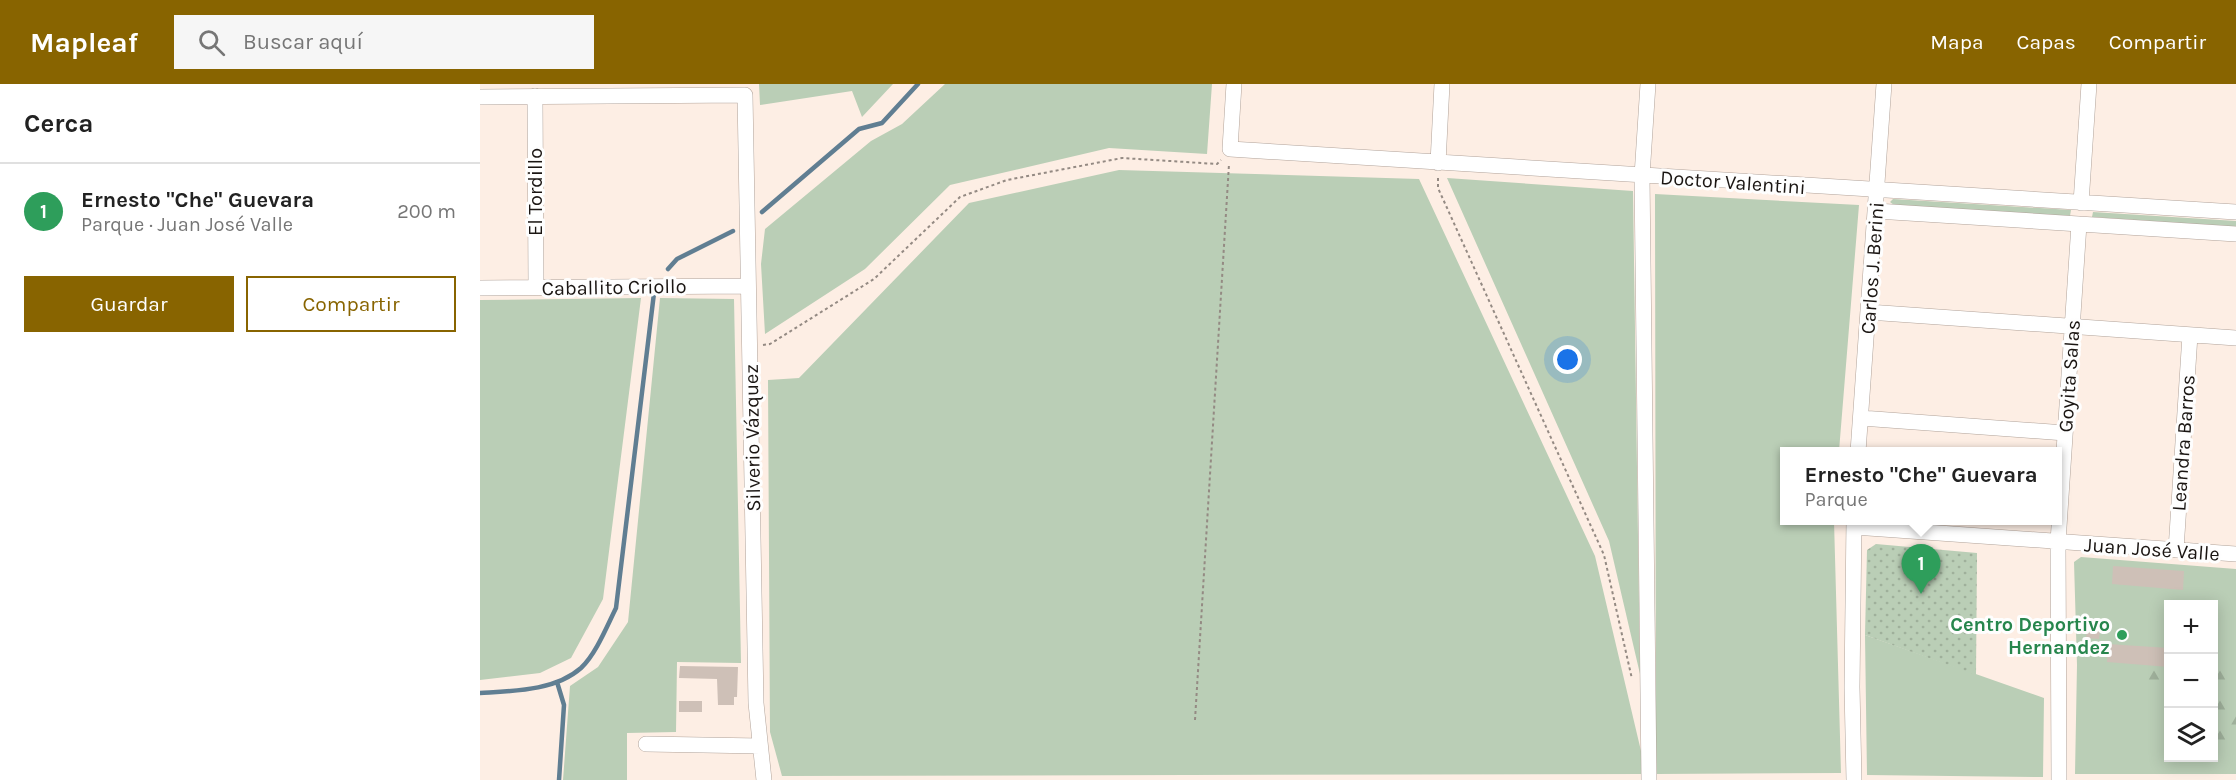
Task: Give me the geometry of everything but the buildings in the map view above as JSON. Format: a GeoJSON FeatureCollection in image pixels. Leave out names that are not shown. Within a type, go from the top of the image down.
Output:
{"type":"FeatureCollection","features":[{"type":"Feature","properties":{"kind":"street"},"geometry":{"type":"LineString","coordinates":[[1230,149],[1234,84]]}},
{"type":"Feature","properties":{"kind":"street"},"geometry":{"type":"LineString","coordinates":[[1438,163],[1442,84]]}},
{"type":"Feature","properties":{"kind":"street"},"geometry":{"type":"LineString","coordinates":[[1648,84],[1642,176],[1649,780]]}},
{"type":"Feature","properties":{"kind":"street","name":"Carlos J. Berini"},"geometry":{"type":"LineString","coordinates":[[1858,447],[1884,84]]}},
{"type":"Feature","properties":{"kind":"street"},"geometry":{"type":"LineString","coordinates":[[2080,202],[2089,84]]}},
{"type":"Feature","properties":{"kind":"street","name":"Silverio Vázquez"},"geometry":{"type":"LineString","coordinates":[[535,96],[745,95],[756,703],[764,780]]}},
{"type":"Feature","properties":{"kind":"street"},"geometry":{"type":"LineString","coordinates":[[480,97],[535,96]]}},
{"type":"Feature","properties":{"kind":"street","name":"El Tordillo"},"geometry":{"type":"LineString","coordinates":[[535,96],[536,288]]}},
{"type":"Feature","properties":{"kind":"street","name":"Doctor Valentini"},"geometry":{"type":"LineString","coordinates":[[1230,149],[2236,212]]}},
{"type":"Feature","properties":{"kind":"street"},"geometry":{"type":"LineString","coordinates":[[1876,211],[2236,234]]}},
{"type":"Feature","properties":{"kind":"street","name":"Goyita Salas"},"geometry":{"type":"LineString","coordinates":[[2062,480],[2079,224]]}},
{"type":"Feature","properties":{"kind":"street","name":"Caballito Criollo"},"geometry":{"type":"LineString","coordinates":[[480,288],[748,286]]}},
{"type":"Feature","properties":{"kind":"street"},"geometry":{"type":"LineString","coordinates":[[1868,312],[2236,338]]}},
{"type":"Feature","properties":{"kind":"street","name":"Leandra Barros"},"geometry":{"type":"LineString","coordinates":[[2176,550],[2190,335]]}},
{"type":"Feature","properties":{"kind":"street"},"geometry":{"type":"LineString","coordinates":[[1861,418],[2065,433]]}},
{"type":"Feature","properties":{"kind":"street"},"geometry":{"type":"LineString","coordinates":[[1854,525],[1852,687],[1854,780]]}},
{"type":"Feature","properties":{"kind":"street","name":"Juan José Valle"},"geometry":{"type":"LineString","coordinates":[[1865,525],[2058,542],[2236,554]]}},
{"type":"Feature","properties":{"kind":"street","name":"Goyita Salas"},"geometry":{"type":"LineString","coordinates":[[2059,525],[2059,780]]}},
{"type":"Feature","properties":{"kind":"street"},"geometry":{"type":"LineString","coordinates":[[646,744],[760,746]]}},
{"type":"Feature","properties":{"kind":"path"},"geometry":{"type":"LineString","coordinates":[[750,346],[770,344],[874,279],[960,197],[1007,180],[1122,158],[1217,164],[1230,149]]}},
{"type":"Feature","properties":{"kind":"path"},"geometry":{"type":"LineString","coordinates":[[1196,720],[1230,149]]}},
{"type":"Feature","properties":{"kind":"path"},"geometry":{"type":"LineString","coordinates":[[1438,163],[1438,188],[1604,555],[1633,683]]}},
{"type":"Feature","properties":{"kind":"green space"},"geometry":{"type":"Polygon","coordinates":[[[759,84],[893,84],[862,117],[852,91],[760,105],[759,84]]]}},
{"type":"Feature","properties":{"kind":"green space"},"geometry":{"type":"Polygon","coordinates":[[[945,84],[1212,84],[1207,154],[1109,148],[950,185],[865,269],[765,334],[761,264],[765,229],[871,141],[902,124],[945,84]]]}},
{"type":"Feature","properties":{"kind":"green space"},"geometry":{"type":"Polygon","coordinates":[[[1119,170],[1419,179],[1595,556],[1641,751],[1642,774],[782,776],[770,732],[768,380],[799,378],[969,203],[1119,170]]]}},
{"type":"Feature","properties":{"kind":"green space"},"geometry":{"type":"Polygon","coordinates":[[[1447,178],[1633,191],[1640,674],[1609,541],[1447,178]]]}},
{"type":"Feature","properties":{"kind":"green space"},"geometry":{"type":"Polygon","coordinates":[[[1655,194],[1859,205],[1839,447],[1780,447],[1780,525],[1834,525],[1841,773],[1656,774],[1655,194]]]}},
{"type":"Feature","properties":{"kind":"green space"},"geometry":{"type":"Polygon","coordinates":[[[1893,199],[2071,210],[2070,216],[1894,205],[1890,202],[1893,199]]]}},
{"type":"Feature","properties":{"kind":"green space"},"geometry":{"type":"Polygon","coordinates":[[[2093,212],[2236,221],[2236,227],[2092,217],[2093,212]]]}},
{"type":"Feature","properties":{"kind":"green space"},"geometry":{"type":"Polygon","coordinates":[[[641,298],[603,599],[571,658],[540,673],[480,680],[480,300],[641,298]]]}},
{"type":"Feature","properties":{"kind":"green space"},"geometry":{"type":"Polygon","coordinates":[[[660,298],[734,299],[741,663],[677,662],[676,732],[627,733],[627,780],[563,780],[570,686],[598,667],[628,622],[660,298]]]}},
{"type":"Feature","properties":{"kind":"green space"},"geometry":{"type":"Polygon","coordinates":[[[1876,544],[1977,553],[1976,675],[1865,635],[1867,550],[1876,544]]]}},
{"type":"Feature","properties":{"kind":"green space"},"geometry":{"type":"Polygon","coordinates":[[[2081,557],[2236,569],[2236,774],[2075,774],[2077,665],[2074,562],[2081,557]]]}},
{"type":"Feature","properties":{"kind":"green space"},"geometry":{"type":"Polygon","coordinates":[[[1865,635],[2044,698],[2043,777],[1867,775],[1865,635]]]}},
{"type":"Feature","properties":{"kind":"green space"},"geometry":{"type":"Polygon","coordinates":[[[2218,655],[2223,663],[2222,666],[2231,672],[2224,691],[2231,704],[2236,707],[2236,731],[2226,729],[2228,747],[2220,750],[2218,747],[2218,655]]]}},
{"type":"Feature","properties":{"kind":"green space"},"geometry":{"type":"Polygon","coordinates":[[[2149,663],[2164,665],[2164,684],[2147,682],[2139,669],[2149,663]]]}},
{"type":"Feature","properties":{"kind":"waterway"},"geometry":{"type":"LineString","coordinates":[[762,212],[859,129],[882,123],[918,84]]}},
{"type":"Feature","properties":{"kind":"waterway"},"geometry":{"type":"LineString","coordinates":[[668,269],[677,259],[733,231]]}},
{"type":"Feature","properties":{"kind":"waterway"},"geometry":{"type":"LineString","coordinates":[[480,693],[533,688],[571,676],[592,655],[616,608],[654,293]]}},
{"type":"Feature","properties":{"kind":"waterway"},"geometry":{"type":"LineString","coordinates":[[557,682],[564,705],[559,780]]}},
{"type":"Feature","properties":{"kind":"place","name":"Ernesto \"Che\" Guevara"},"geometry":{"type":"Point","coordinates":[1921,594]}},
{"type":"Feature","properties":{"kind":"place","name":"Centro Deportivo Hernandez"},"geometry":{"type":"Point","coordinates":[2122,635]}}]}
